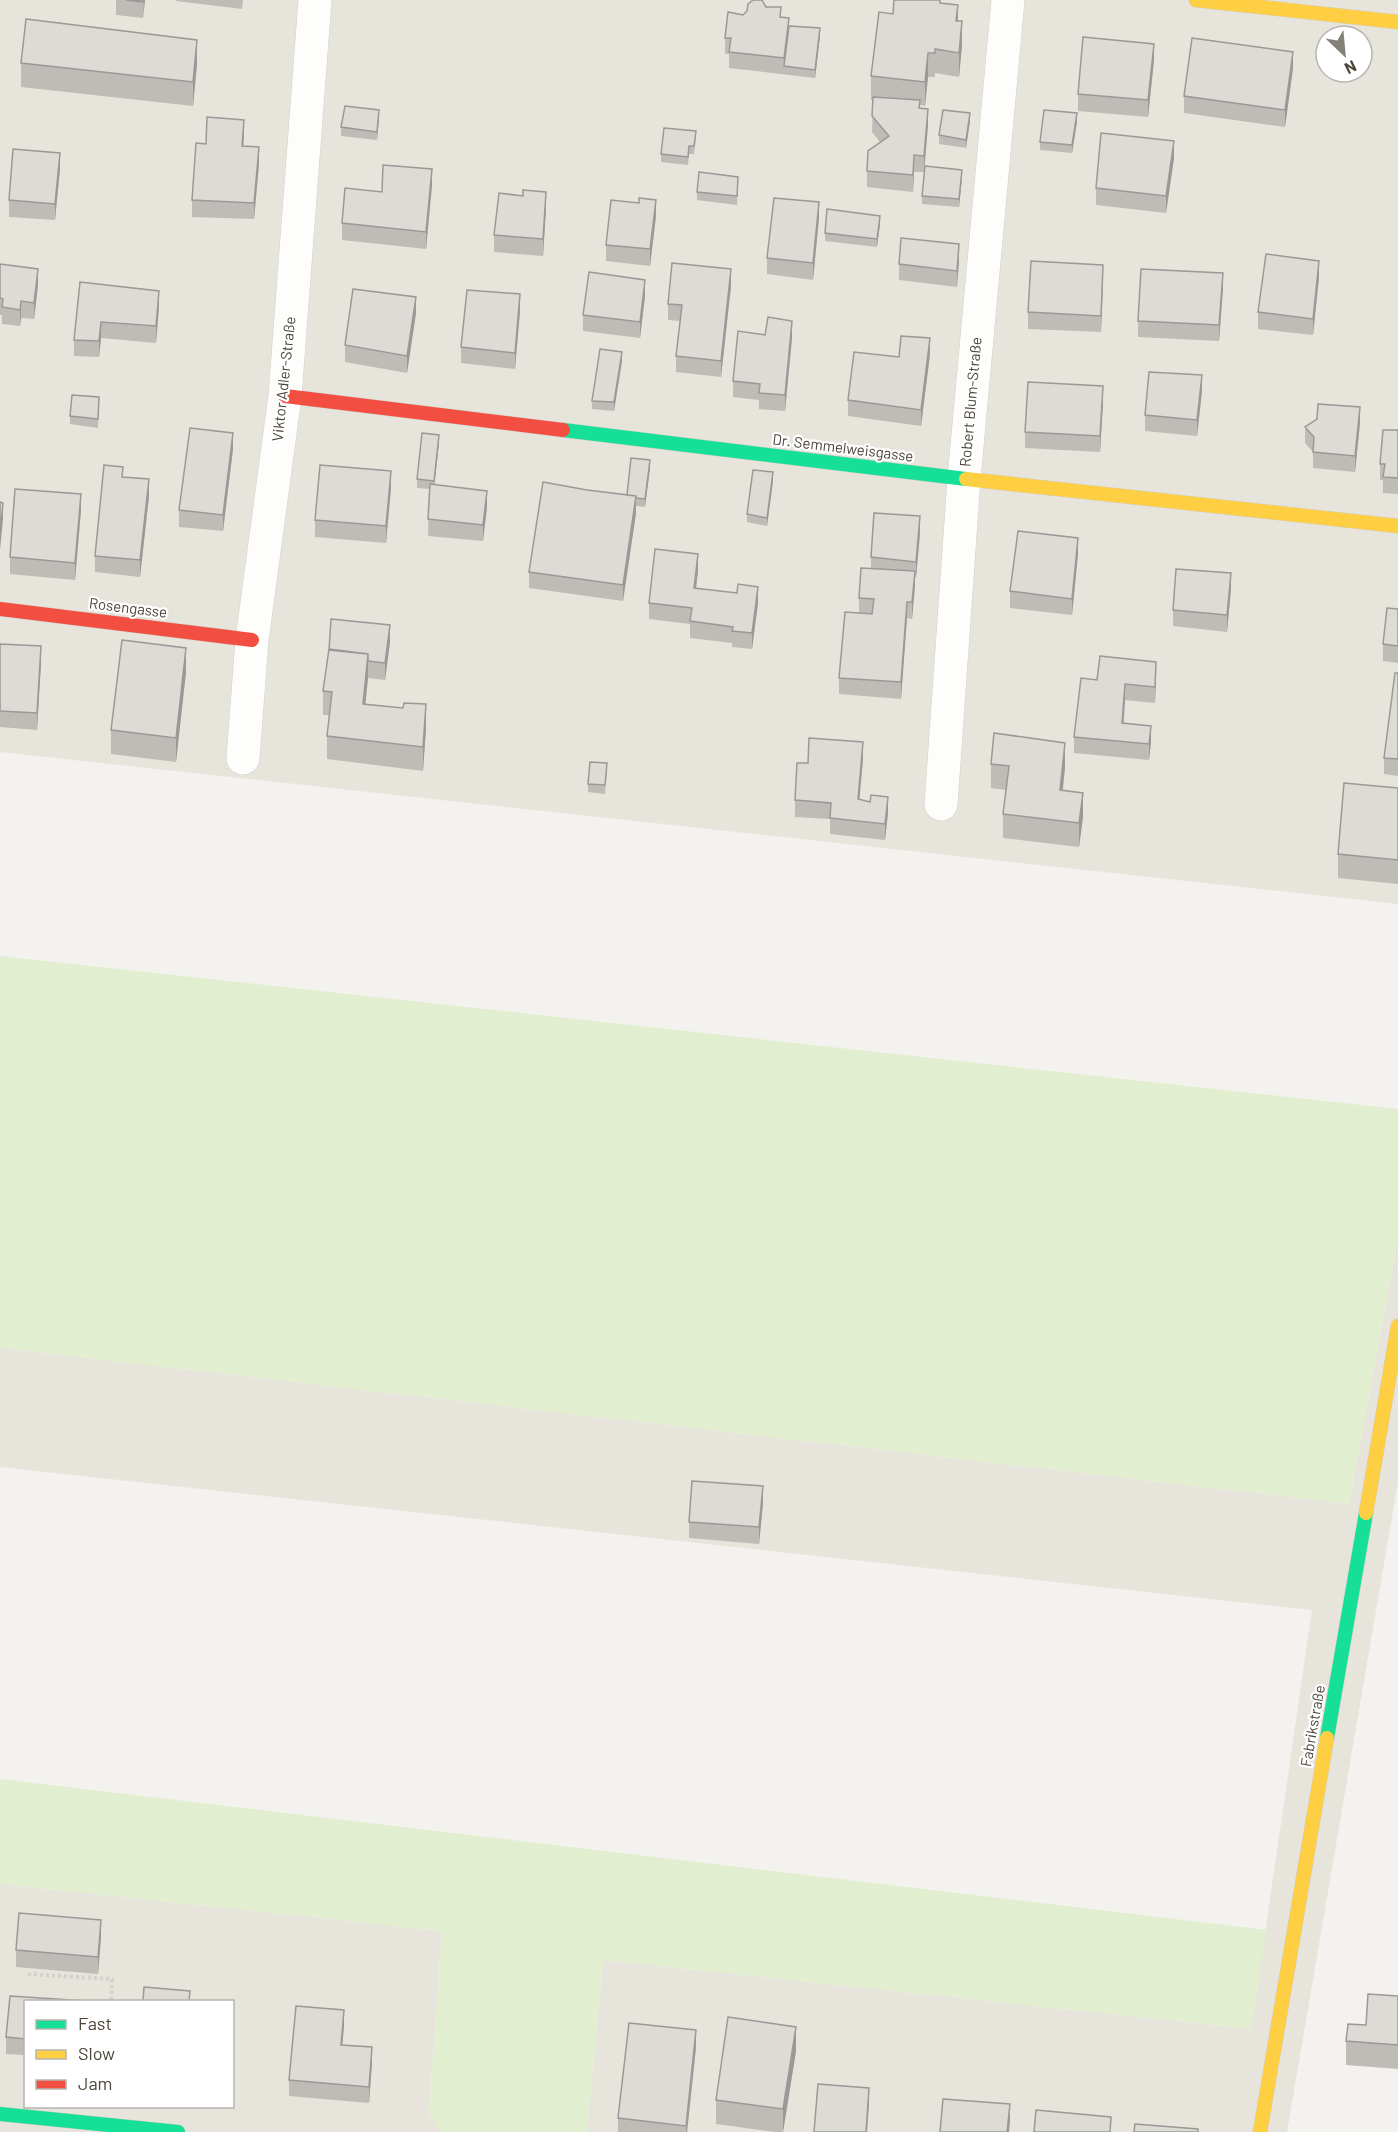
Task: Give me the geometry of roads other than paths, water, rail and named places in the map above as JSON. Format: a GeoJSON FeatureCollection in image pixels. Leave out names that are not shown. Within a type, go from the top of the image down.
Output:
{"type":"FeatureCollection","features":[{"type":"Feature","properties":{"kind":"street","name":"Viktor Adler-Straße"},"geometry":{"type":"LineString","coordinates":[[243,758],[252,640],[285,396],[315,0]]}},
{"type":"Feature","properties":{"kind":"street","name":"Robert Blum-Straße"},"geometry":{"type":"LineString","coordinates":[[941,804],[964,479],[1008,0]]}},
{"type":"Feature","properties":{"kind":"street"},"geometry":{"type":"LineString","coordinates":[[1196,0],[1398,22]]}},
{"type":"Feature","properties":{"kind":"street","name":"Dr. Semmelweisgasse"},"geometry":{"type":"LineString","coordinates":[[285,396],[964,479],[1398,526]]}},
{"type":"Feature","properties":{"kind":"street","name":"Rosengasse"},"geometry":{"type":"LineString","coordinates":[[0,609],[252,640]]}},
{"type":"Feature","properties":{"kind":"street","name":"Fabrikstraße"},"geometry":{"type":"LineString","coordinates":[[1260,2132],[1398,1326]]}},
{"type":"Feature","properties":{"kind":"street"},"geometry":{"type":"LineString","coordinates":[[0,2114],[178,2132]]}}]}
